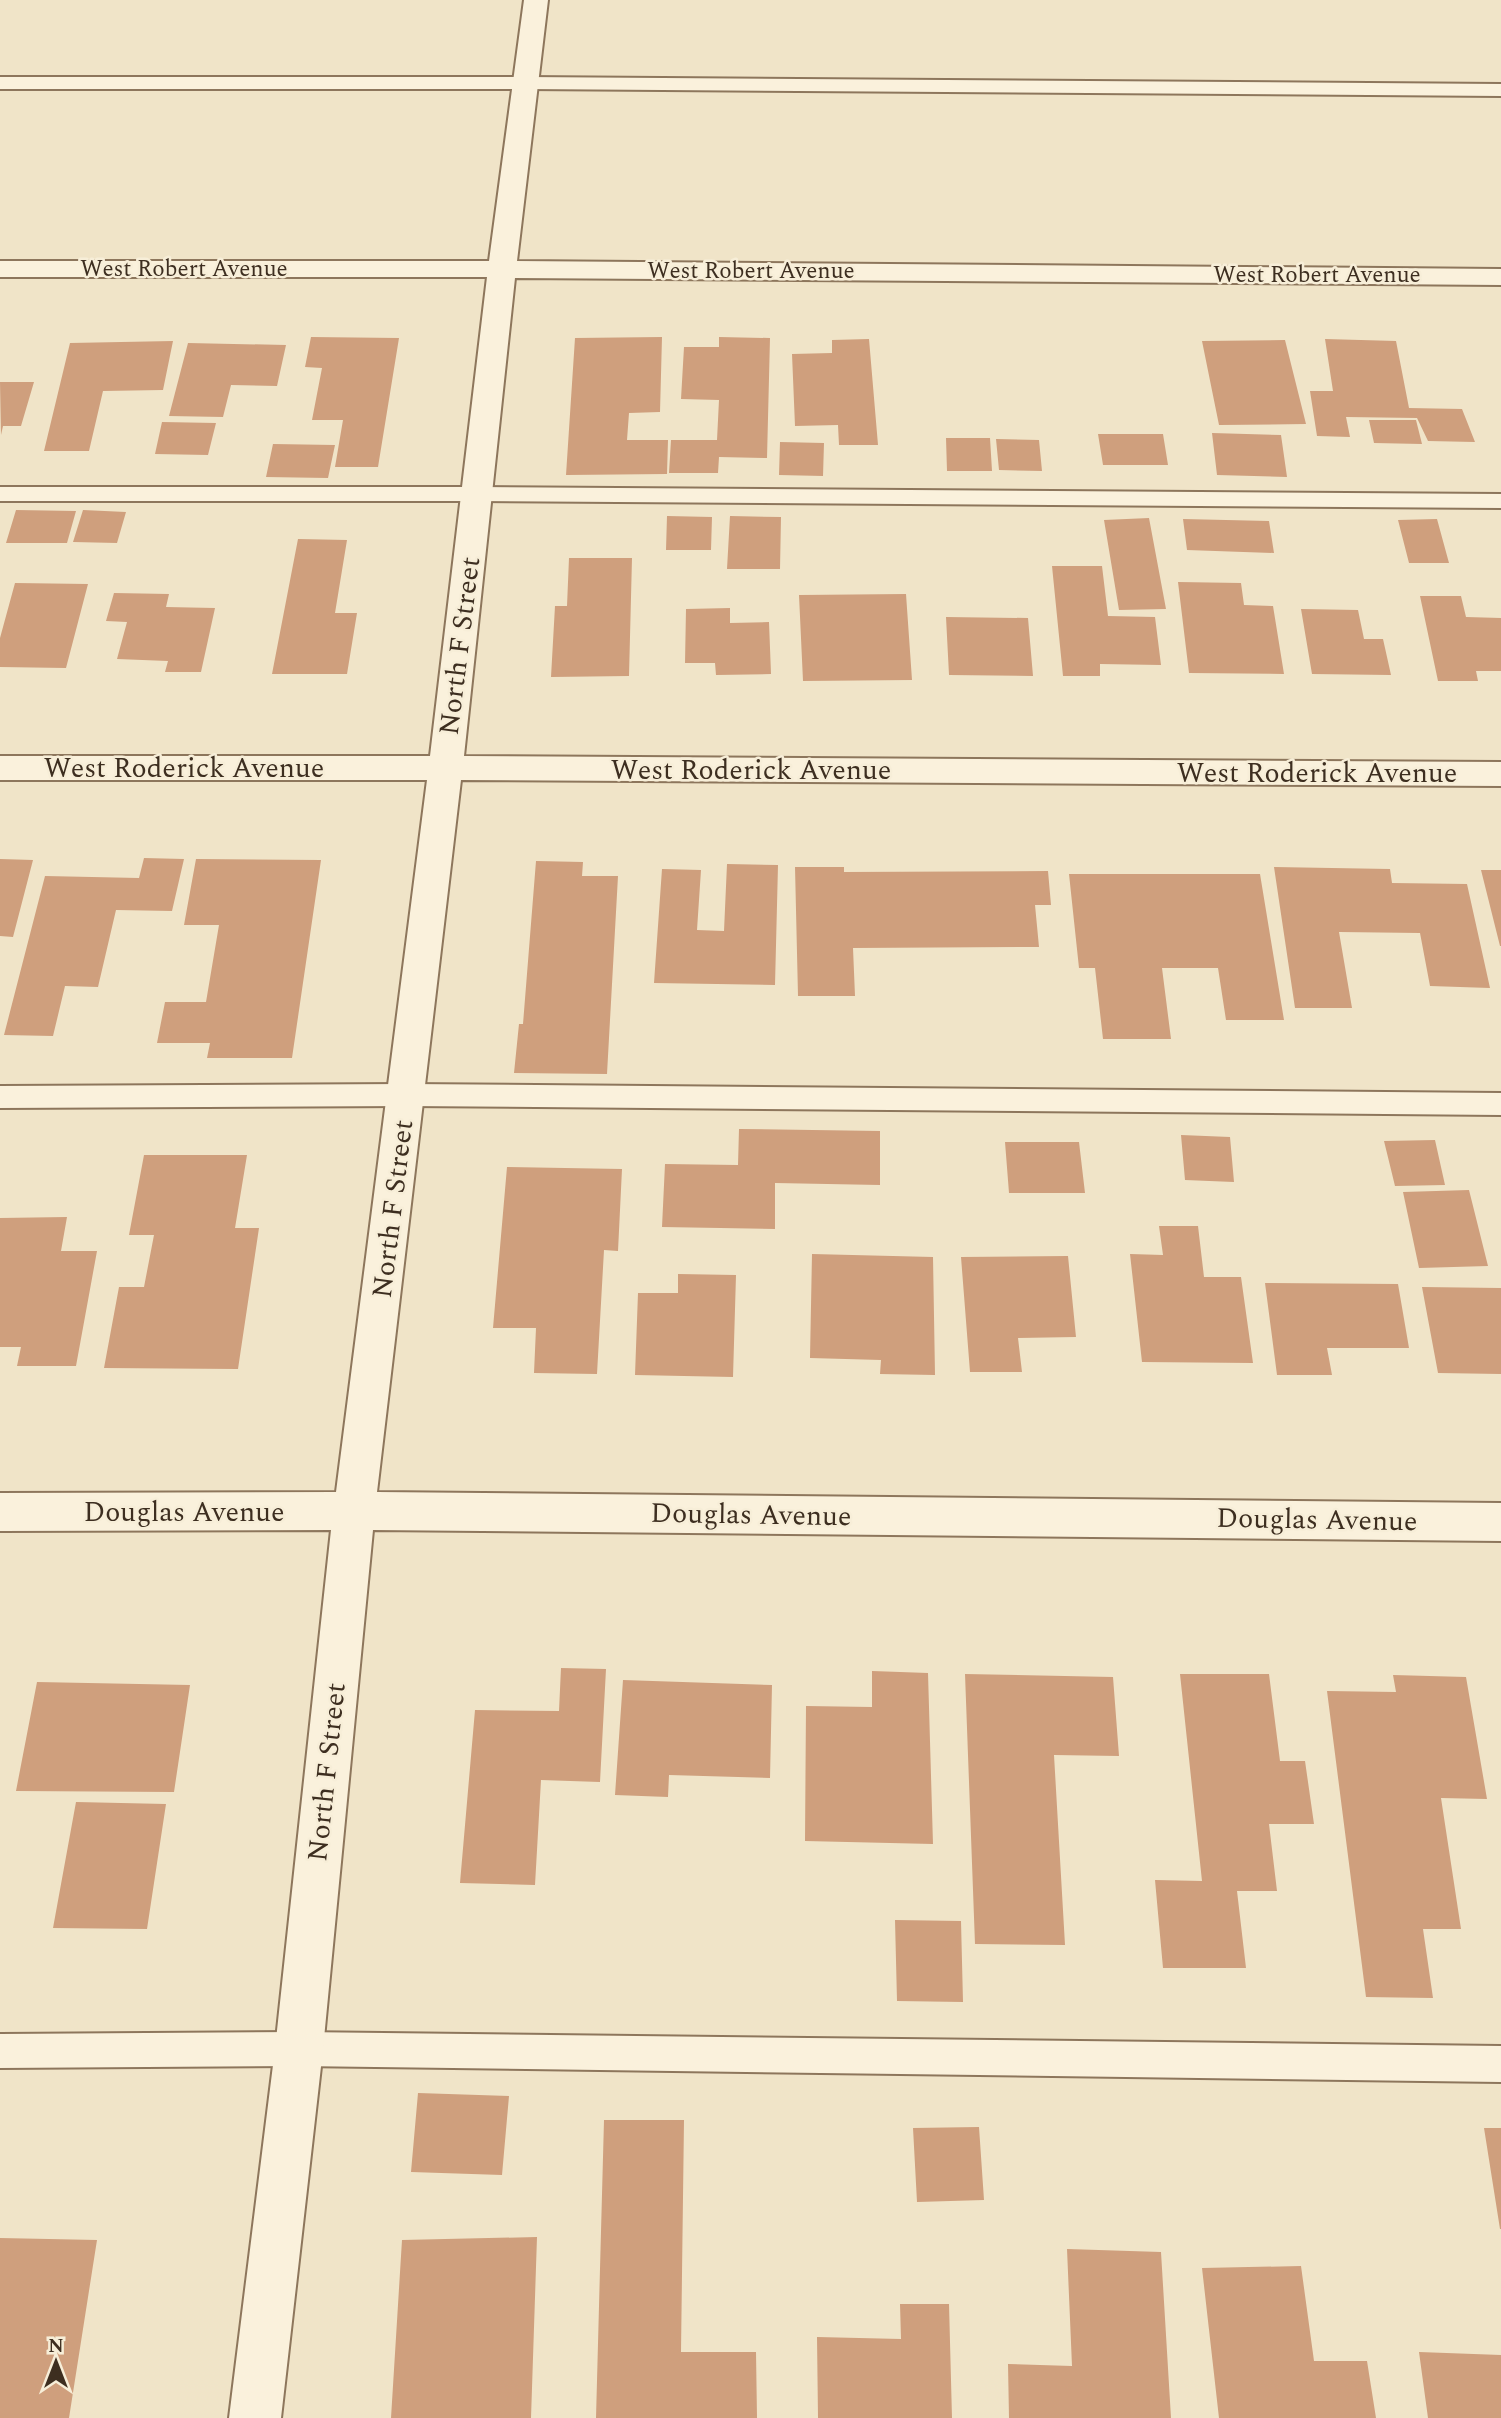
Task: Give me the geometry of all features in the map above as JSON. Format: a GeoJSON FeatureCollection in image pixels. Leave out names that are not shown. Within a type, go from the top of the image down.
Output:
{"type":"FeatureCollection","features":[{"type":"Feature","properties":{"kind":"street","name":"North F Street"},"geometry":{"type":"LineString","coordinates":[[255,2418],[299,2049],[354,1511],[407,1095],[502,269],[536,0]]}},
{"type":"Feature","properties":{"kind":"street","name":"West Robert Avenue"},"geometry":{"type":"LineString","coordinates":[[0,269],[502,269],[1501,277]]}},
{"type":"Feature","properties":{"kind":"street","name":"West Roderick Avenue"},"geometry":{"type":"LineString","coordinates":[[0,768],[1501,774]]}},
{"type":"Feature","properties":{"kind":"street","name":"Douglas Avenue"},"geometry":{"type":"LineString","coordinates":[[0,1512],[354,1511],[1501,1522]]}},
{"type":"Feature","properties":{"kind":"lane"},"geometry":{"type":"LineString","coordinates":[[0,83],[526,83],[1501,90]]}},
{"type":"Feature","properties":{"kind":"lane"},"geometry":{"type":"LineString","coordinates":[[0,494],[478,494],[1501,501]]}},
{"type":"Feature","properties":{"kind":"lane"},"geometry":{"type":"LineString","coordinates":[[0,1097],[407,1095],[1501,1104]]}},
{"type":"Feature","properties":{"kind":"lane"},"geometry":{"type":"LineString","coordinates":[[0,2051],[299,2049],[1501,2064]]}},
{"type":"Feature","properties":{"kind":"building"},"geometry":{"type":"Polygon","coordinates":[[[311,337],[399,338],[378,467],[335,467],[343,420],[312,420],[322,368],[305,367],[311,337]]]}},
{"type":"Feature","properties":{"kind":"building"},"geometry":{"type":"Polygon","coordinates":[[[662,337],[660,412],[629,413],[627,440],[668,440],[667,474],[566,475],[575,338],[662,337]]]}},
{"type":"Feature","properties":{"kind":"building"},"geometry":{"type":"Polygon","coordinates":[[[719,337],[770,338],[767,458],[719,457],[718,473],[669,473],[671,440],[717,440],[719,400],[681,399],[684,347],[719,347],[719,337]]]}},
{"type":"Feature","properties":{"kind":"building"},"geometry":{"type":"Polygon","coordinates":[[[869,339],[878,445],[839,445],[838,425],[795,426],[792,354],[832,353],[832,340],[869,339]]]}},
{"type":"Feature","properties":{"kind":"building"},"geometry":{"type":"Polygon","coordinates":[[[1325,339],[1396,341],[1409,408],[1462,409],[1475,442],[1428,441],[1417,418],[1346,417],[1350,437],[1317,436],[1310,391],[1333,391],[1325,339]]]}},
{"type":"Feature","properties":{"kind":"building"},"geometry":{"type":"Polygon","coordinates":[[[1285,340],[1306,424],[1219,425],[1202,341],[1285,340]]]}},
{"type":"Feature","properties":{"kind":"building"},"geometry":{"type":"Polygon","coordinates":[[[173,341],[163,390],[103,391],[89,451],[44,451],[70,343],[173,341]]]}},
{"type":"Feature","properties":{"kind":"building"},"geometry":{"type":"Polygon","coordinates":[[[188,343],[286,345],[277,386],[231,385],[223,417],[169,416],[188,343]]]}},
{"type":"Feature","properties":{"kind":"building"},"geometry":{"type":"Polygon","coordinates":[[[0,382],[34,382],[21,426],[3,426],[1,435],[0,382]]]}},
{"type":"Feature","properties":{"kind":"building"},"geometry":{"type":"Polygon","coordinates":[[[1369,420],[1416,420],[1422,444],[1374,443],[1369,420]]]}},
{"type":"Feature","properties":{"kind":"building"},"geometry":{"type":"Polygon","coordinates":[[[162,422],[216,423],[208,455],[155,454],[162,422]]]}},
{"type":"Feature","properties":{"kind":"building"},"geometry":{"type":"Polygon","coordinates":[[[1212,433],[1281,435],[1287,477],[1217,475],[1212,433]]]}},
{"type":"Feature","properties":{"kind":"building"},"geometry":{"type":"Polygon","coordinates":[[[1098,434],[1163,434],[1168,465],[1103,465],[1098,434]]]}},
{"type":"Feature","properties":{"kind":"building"},"geometry":{"type":"Polygon","coordinates":[[[946,438],[990,438],[992,471],[947,471],[946,438]]]}},
{"type":"Feature","properties":{"kind":"building"},"geometry":{"type":"Polygon","coordinates":[[[996,439],[1039,440],[1042,471],[999,470],[996,439]]]}},
{"type":"Feature","properties":{"kind":"building"},"geometry":{"type":"Polygon","coordinates":[[[780,442],[824,443],[823,476],[779,475],[780,442]]]}},
{"type":"Feature","properties":{"kind":"building"},"geometry":{"type":"Polygon","coordinates":[[[273,444],[335,445],[328,478],[266,477],[273,444]]]}},
{"type":"Feature","properties":{"kind":"building"},"geometry":{"type":"Polygon","coordinates":[[[16,510],[76,511],[67,543],[6,543],[16,510]]]}},
{"type":"Feature","properties":{"kind":"building"},"geometry":{"type":"Polygon","coordinates":[[[83,510],[126,512],[117,543],[73,542],[83,510]]]}},
{"type":"Feature","properties":{"kind":"building"},"geometry":{"type":"Polygon","coordinates":[[[667,516],[712,517],[711,550],[666,550],[667,516]]]}},
{"type":"Feature","properties":{"kind":"building"},"geometry":{"type":"Polygon","coordinates":[[[730,516],[781,517],[780,569],[727,569],[730,516]]]}},
{"type":"Feature","properties":{"kind":"building"},"geometry":{"type":"Polygon","coordinates":[[[1149,518],[1166,609],[1119,610],[1104,520],[1149,518]]]}},
{"type":"Feature","properties":{"kind":"building"},"geometry":{"type":"Polygon","coordinates":[[[1183,519],[1269,521],[1274,553],[1187,550],[1183,519]]]}},
{"type":"Feature","properties":{"kind":"building"},"geometry":{"type":"Polygon","coordinates":[[[1437,519],[1449,563],[1409,563],[1398,520],[1437,519]]]}},
{"type":"Feature","properties":{"kind":"building"},"geometry":{"type":"Polygon","coordinates":[[[298,539],[347,540],[335,613],[357,613],[347,674],[272,674],[298,539]]]}},
{"type":"Feature","properties":{"kind":"building"},"geometry":{"type":"Polygon","coordinates":[[[569,558],[632,558],[629,676],[551,677],[555,606],[567,606],[569,558]]]}},
{"type":"Feature","properties":{"kind":"building"},"geometry":{"type":"Polygon","coordinates":[[[1052,566],[1102,566],[1108,616],[1155,617],[1161,665],[1100,664],[1100,676],[1063,676],[1052,566]]]}},
{"type":"Feature","properties":{"kind":"building"},"geometry":{"type":"Polygon","coordinates":[[[1178,582],[1241,583],[1244,605],[1273,606],[1284,674],[1189,673],[1178,582]]]}},
{"type":"Feature","properties":{"kind":"building"},"geometry":{"type":"Polygon","coordinates":[[[15,583],[88,584],[66,668],[0,667],[0,638],[15,583]]]}},
{"type":"Feature","properties":{"kind":"building"},"geometry":{"type":"Polygon","coordinates":[[[114,593],[169,594],[166,607],[215,608],[201,672],[165,672],[168,661],[117,659],[127,622],[106,621],[114,593]]]}},
{"type":"Feature","properties":{"kind":"building"},"geometry":{"type":"Polygon","coordinates":[[[906,594],[912,680],[803,681],[799,595],[906,594]]]}},
{"type":"Feature","properties":{"kind":"building"},"geometry":{"type":"Polygon","coordinates":[[[1420,596],[1461,596],[1466,617],[1501,618],[1501,671],[1476,671],[1478,681],[1438,681],[1420,596]]]}},
{"type":"Feature","properties":{"kind":"building"},"geometry":{"type":"Polygon","coordinates":[[[730,608],[730,623],[769,622],[771,674],[716,675],[715,663],[685,663],[686,609],[730,608]]]}},
{"type":"Feature","properties":{"kind":"building"},"geometry":{"type":"Polygon","coordinates":[[[1301,609],[1358,610],[1364,639],[1383,639],[1391,675],[1312,674],[1301,609]]]}},
{"type":"Feature","properties":{"kind":"building"},"geometry":{"type":"Polygon","coordinates":[[[946,617],[1028,618],[1033,676],[949,675],[946,617]]]}},
{"type":"Feature","properties":{"kind":"building"},"geometry":{"type":"Polygon","coordinates":[[[144,858],[184,859],[172,911],[116,910],[98,987],[65,986],[53,1036],[4,1035],[45,876],[139,878],[144,858]]]}},
{"type":"Feature","properties":{"kind":"building"},"geometry":{"type":"Polygon","coordinates":[[[0,859],[33,860],[13,937],[0,936],[0,859]]]}},
{"type":"Feature","properties":{"kind":"building"},"geometry":{"type":"Polygon","coordinates":[[[196,859],[321,860],[292,1058],[207,1058],[210,1043],[157,1043],[165,1002],[206,1002],[219,925],[184,925],[196,859]]]}},
{"type":"Feature","properties":{"kind":"building"},"geometry":{"type":"Polygon","coordinates":[[[536,861],[583,862],[582,876],[618,876],[607,1074],[514,1073],[519,1024],[523,1024],[536,861]]]}},
{"type":"Feature","properties":{"kind":"building"},"geometry":{"type":"Polygon","coordinates":[[[727,864],[778,865],[775,985],[654,983],[662,869],[701,870],[697,930],[724,931],[727,864]]]}},
{"type":"Feature","properties":{"kind":"building"},"geometry":{"type":"Polygon","coordinates":[[[795,867],[844,867],[844,872],[1048,871],[1051,905],[1035,905],[1039,947],[853,948],[855,996],[798,996],[795,867]]]}},
{"type":"Feature","properties":{"kind":"building"},"geometry":{"type":"Polygon","coordinates":[[[1274,867],[1390,869],[1392,883],[1467,884],[1490,988],[1430,986],[1420,933],[1339,932],[1352,1008],[1295,1008],[1274,867]]]}},
{"type":"Feature","properties":{"kind":"building"},"geometry":{"type":"Polygon","coordinates":[[[1481,870],[1501,870],[1501,946],[1500,946],[1481,870]]]}},
{"type":"Feature","properties":{"kind":"building"},"geometry":{"type":"Polygon","coordinates":[[[1069,874],[1260,874],[1284,1020],[1226,1020],[1218,968],[1162,968],[1171,1039],[1103,1039],[1095,968],[1079,968],[1069,874]]]}},
{"type":"Feature","properties":{"kind":"building"},"geometry":{"type":"Polygon","coordinates":[[[739,1129],[880,1131],[880,1185],[775,1183],[775,1229],[662,1227],[665,1164],[738,1165],[739,1129]]]}},
{"type":"Feature","properties":{"kind":"building"},"geometry":{"type":"Polygon","coordinates":[[[1181,1135],[1230,1137],[1234,1182],[1185,1180],[1181,1135]]]}},
{"type":"Feature","properties":{"kind":"building"},"geometry":{"type":"Polygon","coordinates":[[[1435,1140],[1445,1185],[1395,1186],[1384,1141],[1435,1140]]]}},
{"type":"Feature","properties":{"kind":"building"},"geometry":{"type":"Polygon","coordinates":[[[1005,1142],[1079,1142],[1085,1193],[1009,1193],[1005,1142]]]}},
{"type":"Feature","properties":{"kind":"building"},"geometry":{"type":"Polygon","coordinates":[[[144,1155],[247,1155],[235,1228],[259,1228],[238,1369],[104,1368],[119,1287],[144,1287],[154,1235],[129,1235],[144,1155]]]}},
{"type":"Feature","properties":{"kind":"building"},"geometry":{"type":"Polygon","coordinates":[[[507,1167],[622,1169],[618,1251],[604,1250],[597,1374],[534,1373],[536,1328],[493,1328],[507,1167]]]}},
{"type":"Feature","properties":{"kind":"building"},"geometry":{"type":"Polygon","coordinates":[[[1469,1190],[1488,1266],[1419,1268],[1403,1192],[1469,1190]]]}},
{"type":"Feature","properties":{"kind":"building"},"geometry":{"type":"Polygon","coordinates":[[[67,1217],[61,1251],[97,1251],[76,1366],[17,1366],[21,1347],[0,1347],[0,1218],[67,1217]]]}},
{"type":"Feature","properties":{"kind":"building"},"geometry":{"type":"Polygon","coordinates":[[[1159,1226],[1198,1226],[1204,1277],[1241,1277],[1253,1363],[1142,1362],[1130,1254],[1163,1255],[1159,1226]]]}},
{"type":"Feature","properties":{"kind":"building"},"geometry":{"type":"Polygon","coordinates":[[[812,1254],[933,1257],[935,1375],[880,1374],[881,1360],[810,1358],[812,1254]]]}},
{"type":"Feature","properties":{"kind":"building"},"geometry":{"type":"Polygon","coordinates":[[[1068,1256],[1076,1337],[1018,1338],[1022,1372],[970,1372],[961,1257],[1068,1256]]]}},
{"type":"Feature","properties":{"kind":"building"},"geometry":{"type":"Polygon","coordinates":[[[678,1274],[736,1275],[733,1377],[635,1375],[638,1293],[678,1293],[678,1274]]]}},
{"type":"Feature","properties":{"kind":"building"},"geometry":{"type":"Polygon","coordinates":[[[1265,1283],[1398,1284],[1409,1348],[1327,1348],[1332,1375],[1277,1375],[1265,1283]]]}},
{"type":"Feature","properties":{"kind":"building"},"geometry":{"type":"Polygon","coordinates":[[[1422,1287],[1501,1288],[1501,1374],[1438,1373],[1422,1287]]]}},
{"type":"Feature","properties":{"kind":"building"},"geometry":{"type":"Polygon","coordinates":[[[561,1668],[606,1669],[600,1782],[541,1780],[535,1885],[460,1883],[475,1710],[559,1711],[561,1668]]]}},
{"type":"Feature","properties":{"kind":"building"},"geometry":{"type":"Polygon","coordinates":[[[872,1671],[928,1673],[933,1844],[805,1841],[806,1706],[872,1707],[872,1671]]]}},
{"type":"Feature","properties":{"kind":"building"},"geometry":{"type":"Polygon","coordinates":[[[965,1674],[1113,1677],[1119,1756],[1054,1755],[1065,1945],[975,1944],[965,1674]]]}},
{"type":"Feature","properties":{"kind":"building"},"geometry":{"type":"Polygon","coordinates":[[[1180,1674],[1269,1674],[1280,1761],[1305,1761],[1314,1824],[1269,1824],[1277,1891],[1237,1891],[1246,1968],[1163,1968],[1155,1880],[1202,1881],[1180,1674]]]}},
{"type":"Feature","properties":{"kind":"building"},"geometry":{"type":"Polygon","coordinates":[[[1393,1675],[1466,1677],[1487,1799],[1441,1798],[1461,1929],[1423,1929],[1433,1998],[1366,1997],[1327,1691],[1396,1692],[1393,1675]]]}},
{"type":"Feature","properties":{"kind":"building"},"geometry":{"type":"Polygon","coordinates":[[[623,1680],[772,1685],[770,1778],[669,1775],[668,1797],[615,1795],[623,1680]]]}},
{"type":"Feature","properties":{"kind":"building"},"geometry":{"type":"Polygon","coordinates":[[[37,1682],[190,1685],[174,1792],[16,1791],[37,1682]]]}},
{"type":"Feature","properties":{"kind":"building"},"geometry":{"type":"Polygon","coordinates":[[[76,1802],[166,1804],[147,1929],[53,1928],[76,1802]]]}},
{"type":"Feature","properties":{"kind":"building"},"geometry":{"type":"Polygon","coordinates":[[[895,1920],[961,1921],[963,2002],[897,2001],[895,1920]]]}},
{"type":"Feature","properties":{"kind":"building"},"geometry":{"type":"Polygon","coordinates":[[[418,2093],[509,2096],[502,2175],[411,2172],[418,2093]]]}},
{"type":"Feature","properties":{"kind":"building"},"geometry":{"type":"Polygon","coordinates":[[[604,2120],[684,2120],[681,2352],[756,2352],[757,2418],[596,2418],[604,2120]]]}},
{"type":"Feature","properties":{"kind":"building"},"geometry":{"type":"Polygon","coordinates":[[[979,2127],[984,2200],[917,2202],[913,2128],[979,2127]]]}},
{"type":"Feature","properties":{"kind":"building"},"geometry":{"type":"Polygon","coordinates":[[[1484,2128],[1501,2128],[1501,2229],[1500,2229],[1484,2128]]]}},
{"type":"Feature","properties":{"kind":"building"},"geometry":{"type":"Polygon","coordinates":[[[537,2237],[531,2418],[391,2418],[402,2240],[537,2237]]]}},
{"type":"Feature","properties":{"kind":"building"},"geometry":{"type":"Polygon","coordinates":[[[0,2238],[97,2240],[69,2418],[0,2418],[0,2238]]]}},
{"type":"Feature","properties":{"kind":"building"},"geometry":{"type":"Polygon","coordinates":[[[1067,2249],[1161,2252],[1171,2418],[1009,2418],[1008,2364],[1072,2366],[1067,2249]]]}},
{"type":"Feature","properties":{"kind":"building"},"geometry":{"type":"Polygon","coordinates":[[[1301,2266],[1314,2361],[1367,2361],[1376,2418],[1219,2418],[1202,2268],[1301,2266]]]}},
{"type":"Feature","properties":{"kind":"building"},"geometry":{"type":"Polygon","coordinates":[[[900,2304],[949,2304],[952,2418],[818,2418],[817,2337],[901,2339],[900,2304]]]}},
{"type":"Feature","properties":{"kind":"building"},"geometry":{"type":"Polygon","coordinates":[[[1419,2352],[1501,2355],[1501,2418],[1428,2418],[1419,2352]]]}}]}
